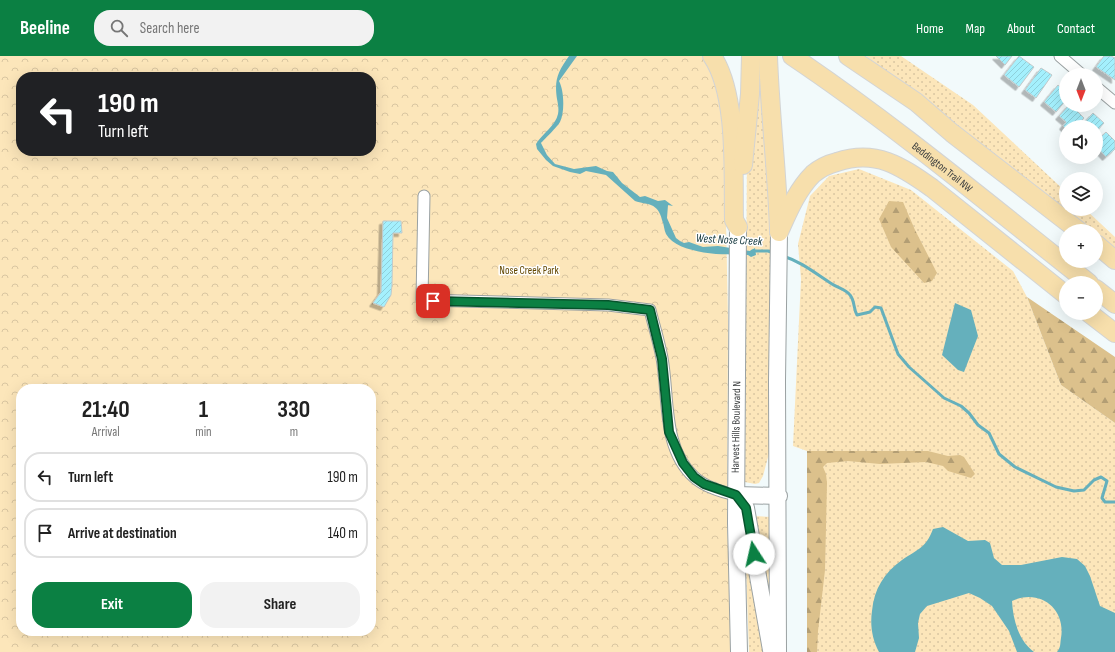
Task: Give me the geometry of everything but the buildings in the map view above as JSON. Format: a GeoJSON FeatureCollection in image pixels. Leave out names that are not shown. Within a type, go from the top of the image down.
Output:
{"type":"FeatureCollection","features":[{"type":"Feature","properties":{"kind":"main road"},"geometry":{"type":"LineString","coordinates":[[712,56],[720,71],[728,106],[732,141],[734,220],[738,227]]}},
{"type":"Feature","properties":{"kind":"main road"},"geometry":{"type":"LineString","coordinates":[[738,227],[742,217],[742,174],[749,100],[751,56]]}},
{"type":"Feature","properties":{"kind":"main road"},"geometry":{"type":"LineString","coordinates":[[768,56],[778,185],[779,232],[777,380],[778,652]]}},
{"type":"Feature","properties":{"kind":"main road","name":"Beddington Trail NW"},"geometry":{"type":"LineString","coordinates":[[792,56],[825,78],[917,146],[1080,276]]}},
{"type":"Feature","properties":{"kind":"main road"},"geometry":{"type":"LineString","coordinates":[[848,56],[916,102]]}},
{"type":"Feature","properties":{"kind":"main road"},"geometry":{"type":"LineString","coordinates":[[856,56],[916,102],[952,133],[1070,224]]}},
{"type":"Feature","properties":{"kind":"main road"},"geometry":{"type":"LineString","coordinates":[[779,232],[800,191],[814,173],[832,163],[847,159],[862,157],[879,159],[910,172],[1059,289]]}},
{"type":"Feature","properties":{"kind":"main road","name":"Harvest Hills Boulevard N"},"geometry":{"type":"LineString","coordinates":[[738,227],[736,495],[739,652]]}},
{"type":"Feature","properties":{"kind":"main road"},"geometry":{"type":"LineString","coordinates":[[1103,250],[1115,260]]}},
{"type":"Feature","properties":{"kind":"main road"},"geometry":{"type":"LineString","coordinates":[[1103,295],[1115,304]]}},
{"type":"Feature","properties":{"kind":"main road"},"geometry":{"type":"LineString","coordinates":[[1098,320],[1115,333]]}},
{"type":"Feature","properties":{"kind":"main road"},"geometry":{"type":"LineString","coordinates":[[736,495],[778,496]]}},
{"type":"Feature","properties":{"kind":"main road"},"geometry":{"type":"LineString","coordinates":[[736,495],[746,508],[771,652]]}},
{"type":"Feature","properties":{"kind":"street"},"geometry":{"type":"LineString","coordinates":[[1060,56],[1074,68]]}},
{"type":"Feature","properties":{"kind":"street"},"geometry":{"type":"LineString","coordinates":[[1103,93],[1115,103]]}},
{"type":"Feature","properties":{"kind":"street"},"geometry":{"type":"LineString","coordinates":[[424,196],[422,300],[608,305],[650,310],[662,359],[669,432],[683,463],[694,477],[704,484],[736,495]]}},
{"type":"Feature","properties":{"kind":"green space","name":"Nose Creek Park"},"geometry":{"type":"Polygon","coordinates":[[[0,56],[703,56],[708,62],[724,117],[728,321],[727,524],[733,652],[0,652],[0,56]]]}},
{"type":"Feature","properties":{"kind":"green space"},"geometry":{"type":"Polygon","coordinates":[[[866,56],[901,56],[973,105],[1059,185],[1059,206],[866,56]]]}},
{"type":"Feature","properties":{"kind":"green space"},"geometry":{"type":"Polygon","coordinates":[[[755,57],[763,57],[773,191],[772,442],[763,476],[759,483],[755,484],[745,482],[747,147],[755,57]]]}},
{"type":"Feature","properties":{"kind":"green space"},"geometry":{"type":"Polygon","coordinates":[[[859,169],[911,190],[1013,271],[1027,297],[1061,385],[1115,423],[1115,652],[807,652],[807,451],[793,446],[801,279],[798,244],[810,196],[829,176],[859,169]]]}},
{"type":"Feature","properties":{"kind":"green space"},"geometry":{"type":"Polygon","coordinates":[[[889,201],[903,202],[915,230],[937,273],[932,281],[924,283],[891,247],[879,219],[889,201]]]}},
{"type":"Feature","properties":{"kind":"green space"},"geometry":{"type":"Polygon","coordinates":[[[1072,216],[1092,216],[1101,224],[1082,224],[1072,216]]]}},
{"type":"Feature","properties":{"kind":"green space"},"geometry":{"type":"Polygon","coordinates":[[[1103,226],[1115,237],[1115,250],[1103,241],[1103,226]]]}},
{"type":"Feature","properties":{"kind":"green space"},"geometry":{"type":"Polygon","coordinates":[[[1027,297],[1115,357],[1115,423],[1061,385],[1027,297]]]}},
{"type":"Feature","properties":{"kind":"green space"},"geometry":{"type":"Polygon","coordinates":[[[807,451],[928,451],[948,456],[960,455],[964,457],[975,474],[971,478],[948,471],[943,466],[926,462],[880,464],[848,461],[827,463],[823,467],[826,474],[827,483],[825,570],[817,652],[807,652],[807,451]]]}},
{"type":"Feature","properties":{"kind":"green space"},"geometry":{"type":"Polygon","coordinates":[[[753,516],[772,517],[771,605],[753,516]]]}},
{"type":"Feature","properties":{"kind":"green space"},"geometry":{"type":"Polygon","coordinates":[[[745,541],[768,652],[749,652],[745,541]]]}},
{"type":"Feature","properties":{"kind":"water"},"geometry":{"type":"Polygon","coordinates":[[[569,56],[577,56],[559,81],[563,101],[562,118],[557,127],[541,143],[547,155],[555,164],[574,169],[596,166],[613,172],[622,183],[640,197],[645,196],[658,201],[665,200],[673,206],[668,205],[667,218],[676,238],[684,243],[689,242],[703,247],[718,246],[750,251],[755,248],[756,255],[751,257],[748,255],[716,254],[692,250],[681,246],[672,241],[666,234],[660,214],[655,207],[635,201],[606,175],[586,171],[580,174],[570,172],[553,166],[546,160],[537,149],[536,144],[557,118],[558,110],[556,86],[560,71],[569,56]]]}},
{"type":"Feature","properties":{"kind":"water"},"geometry":{"type":"Polygon","coordinates":[[[955,303],[971,310],[978,336],[964,372],[958,370],[942,355],[955,303]]]}},
{"type":"Feature","properties":{"kind":"water"},"geometry":{"type":"Polygon","coordinates":[[[943,527],[968,541],[985,540],[990,543],[994,558],[1002,565],[1021,565],[1062,557],[1077,559],[1085,566],[1090,576],[1100,606],[1115,613],[1115,652],[1057,652],[1060,647],[1061,638],[1059,618],[1055,610],[1049,604],[1041,599],[1032,597],[1012,601],[1017,629],[1024,642],[1034,652],[1017,652],[1009,631],[992,606],[969,593],[927,606],[920,614],[918,623],[919,638],[915,652],[879,652],[873,637],[871,616],[875,596],[881,582],[890,570],[924,544],[933,529],[943,527]]]}},
{"type":"Feature","properties":{"kind":"waterway","name":"West Nose Creek"},"geometry":{"type":"LineString","coordinates":[[752,251],[768,251],[774,253]]}},
{"type":"Feature","properties":{"kind":"waterway","name":"West Nose Creek"},"geometry":{"type":"LineString","coordinates":[[783,256],[803,265],[832,284],[846,291],[852,297],[857,315],[870,312],[875,307],[881,308],[898,354],[909,367],[944,398],[961,406],[969,413],[978,425],[989,433],[999,454],[1015,467],[1056,487],[1074,491],[1084,490],[1094,480],[1101,477],[1107,481],[1102,498],[1105,502],[1115,502]]}},
{"type":"Feature","properties":{"kind":"route"},"geometry":{"type":"LineString","coordinates":[[433,301],[608,305],[650,310],[662,359],[669,432],[683,463],[694,477],[717,490],[736,495],[746,508],[754,554]]}}]}
